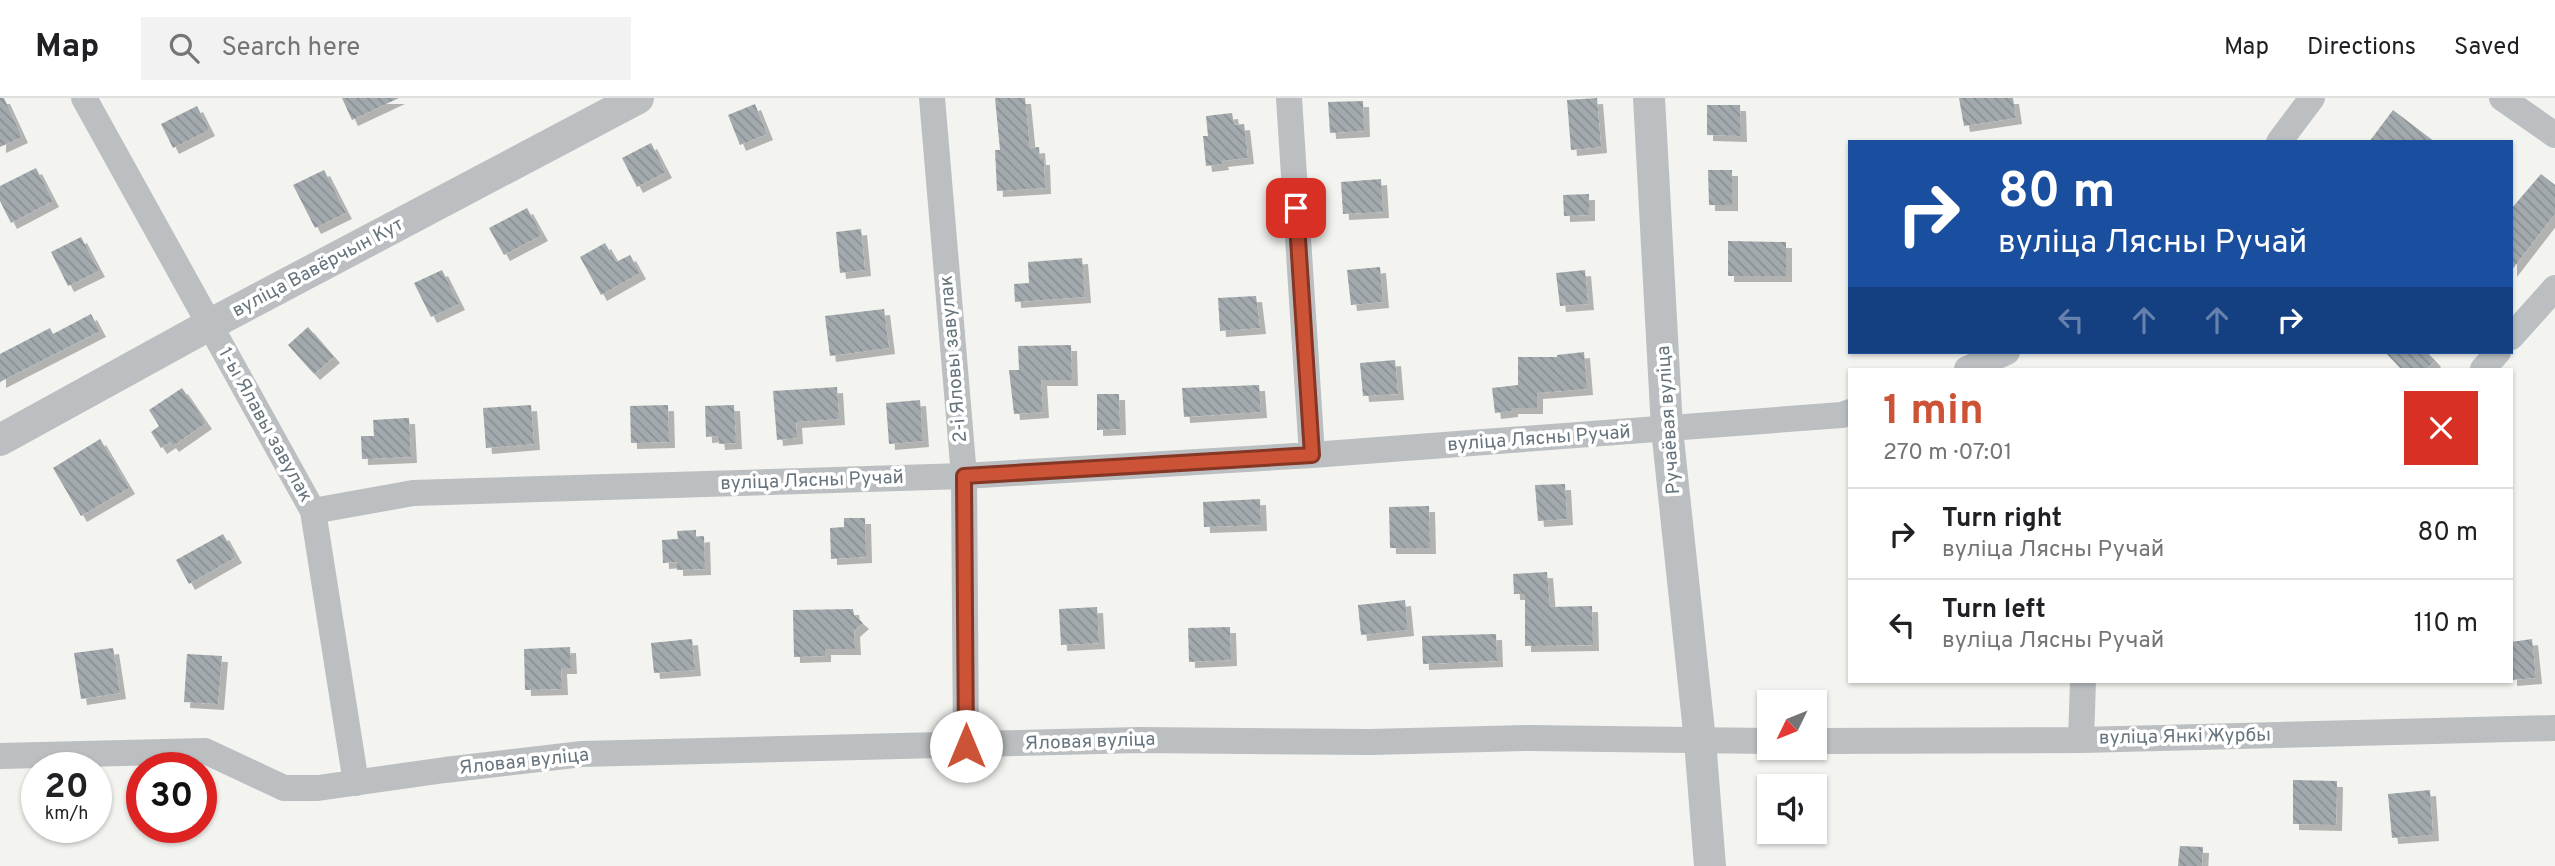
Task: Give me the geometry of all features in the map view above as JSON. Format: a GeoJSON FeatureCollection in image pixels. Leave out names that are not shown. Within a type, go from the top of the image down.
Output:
{"type":"FeatureCollection","features":[{"type":"Feature","properties":{"kind":"street","name":"1-ы Ялавы завулак"},"geometry":{"type":"LineString","coordinates":[[84,98],[313,511],[356,783]]}},
{"type":"Feature","properties":{"kind":"street","name":"вуліца Вавёрчын Кут"},"geometry":{"type":"LineString","coordinates":[[0,440],[209,325],[638,98]]}},
{"type":"Feature","properties":{"kind":"street","name":"2-і Яловы завулак"},"geometry":{"type":"LineString","coordinates":[[932,98],[964,476],[966,746]]}},
{"type":"Feature","properties":{"kind":"street"},"geometry":{"type":"LineString","coordinates":[[1289,98],[1312,455]]}},
{"type":"Feature","properties":{"kind":"street","name":"Ручаёвая вуліца"},"geometry":{"type":"LineString","coordinates":[[1649,98],[1668,429],[1710,866]]}},
{"type":"Feature","properties":{"kind":"street"},"geometry":{"type":"LineString","coordinates":[[2280,140],[2312,98]]}},
{"type":"Feature","properties":{"kind":"street"},"geometry":{"type":"LineString","coordinates":[[2502,98],[2555,135]]}},
{"type":"Feature","properties":{"kind":"street"},"geometry":{"type":"LineString","coordinates":[[2513,335],[2555,288]]}},
{"type":"Feature","properties":{"kind":"street"},"geometry":{"type":"LineString","coordinates":[[1969,368],[2002,354]]}},
{"type":"Feature","properties":{"kind":"street"},"geometry":{"type":"LineString","coordinates":[[2484,368],[2496,354]]}},
{"type":"Feature","properties":{"kind":"street","name":"вуліца Лясны Ручай"},"geometry":{"type":"LineString","coordinates":[[313,511],[413,493],[964,476],[1312,455],[1848,413]]}},
{"type":"Feature","properties":{"kind":"street"},"geometry":{"type":"LineString","coordinates":[[2081,740],[2083,683]]}},
{"type":"Feature","properties":{"kind":"street","name":"вуліца Янкі Журбы"},"geometry":{"type":"LineString","coordinates":[[1827,741],[2081,740],[2555,728]]}},
{"type":"Feature","properties":{"kind":"street","name":"Яловая вуліца"},"geometry":{"type":"LineString","coordinates":[[0,755],[205,751],[285,788],[318,788],[582,754],[1140,740],[1370,742],[1528,737],[1700,741]]}},
{"type":"Feature","properties":{"kind":"street"},"geometry":{"type":"LineString","coordinates":[[1700,741],[1757,741]]}},
{"type":"Feature","properties":{"kind":"building"},"geometry":{"type":"Polygon","coordinates":[[[0,98],[4,98],[22,137],[0,147],[0,98]]]}},
{"type":"Feature","properties":{"kind":"building"},"geometry":{"type":"Polygon","coordinates":[[[342,98],[399,98],[352,120],[342,98]]]}},
{"type":"Feature","properties":{"kind":"building"},"geometry":{"type":"Polygon","coordinates":[[[995,98],[1025,98],[1030,148],[1039,147],[1040,159],[1044,159],[1045,188],[997,191],[995,150],[1000,150],[995,98]]]}},
{"type":"Feature","properties":{"kind":"building"},"geometry":{"type":"Polygon","coordinates":[[[1597,98],[1601,147],[1571,150],[1567,100],[1597,98]]]}},
{"type":"Feature","properties":{"kind":"building"},"geometry":{"type":"Polygon","coordinates":[[[1959,98],[2013,98],[2016,118],[1964,126],[1959,98]]]}},
{"type":"Feature","properties":{"kind":"building"},"geometry":{"type":"Polygon","coordinates":[[[1363,101],[1364,131],[1330,133],[1328,102],[1363,101]]]}},
{"type":"Feature","properties":{"kind":"building"},"geometry":{"type":"Polygon","coordinates":[[[755,104],[767,134],[740,145],[728,115],[755,104]]]}},
{"type":"Feature","properties":{"kind":"building"},"geometry":{"type":"Polygon","coordinates":[[[1707,105],[1740,105],[1741,136],[1707,135],[1707,105]]]}},
{"type":"Feature","properties":{"kind":"building"},"geometry":{"type":"Polygon","coordinates":[[[197,106],[209,130],[173,148],[161,124],[197,106]]]}},
{"type":"Feature","properties":{"kind":"building"},"geometry":{"type":"Polygon","coordinates":[[[2393,110],[2432,140],[2370,140],[2393,110]]]}},
{"type":"Feature","properties":{"kind":"building"},"geometry":{"type":"Polygon","coordinates":[[[1232,113],[1234,125],[1244,124],[1248,158],[1206,166],[1203,136],[1208,136],[1206,116],[1232,113]]]}},
{"type":"Feature","properties":{"kind":"building"},"geometry":{"type":"Polygon","coordinates":[[[651,143],[666,172],[637,187],[622,158],[651,143]]]}},
{"type":"Feature","properties":{"kind":"building"},"geometry":{"type":"Polygon","coordinates":[[[36,168],[53,201],[11,223],[0,201],[0,186],[36,168]]]}},
{"type":"Feature","properties":{"kind":"building"},"geometry":{"type":"Polygon","coordinates":[[[324,170],[346,213],[315,228],[293,185],[324,170]]]}},
{"type":"Feature","properties":{"kind":"building"},"geometry":{"type":"Polygon","coordinates":[[[1708,170],[1732,170],[1732,205],[1709,205],[1708,170]]]}},
{"type":"Feature","properties":{"kind":"building"},"geometry":{"type":"Polygon","coordinates":[[[2541,174],[2555,185],[2555,214],[2513,268],[2513,207],[2541,174]]]}},
{"type":"Feature","properties":{"kind":"building"},"geometry":{"type":"Polygon","coordinates":[[[1381,179],[1383,212],[1343,214],[1341,182],[1381,179]]]}},
{"type":"Feature","properties":{"kind":"building"},"geometry":{"type":"Polygon","coordinates":[[[1589,194],[1589,215],[1564,216],[1563,195],[1589,194]]]}},
{"type":"Feature","properties":{"kind":"building"},"geometry":{"type":"Polygon","coordinates":[[[527,208],[542,235],[504,255],[489,228],[527,208]]]}},
{"type":"Feature","properties":{"kind":"building"},"geometry":{"type":"Polygon","coordinates":[[[861,229],[865,270],[840,273],[836,232],[861,229]]]}},
{"type":"Feature","properties":{"kind":"building"},"geometry":{"type":"Polygon","coordinates":[[[81,237],[99,271],[68,286],[51,252],[81,237]]]}},
{"type":"Feature","properties":{"kind":"building"},"geometry":{"type":"Polygon","coordinates":[[[1728,241],[1786,242],[1786,276],[1728,276],[1728,241]]]}},
{"type":"Feature","properties":{"kind":"building"},"geometry":{"type":"Polygon","coordinates":[[[605,243],[616,262],[630,255],[640,273],[601,295],[580,257],[605,243]]]}},
{"type":"Feature","properties":{"kind":"building"},"geometry":{"type":"Polygon","coordinates":[[[1082,258],[1085,297],[1015,302],[1014,284],[1029,283],[1028,262],[1082,258]]]}},
{"type":"Feature","properties":{"kind":"building"},"geometry":{"type":"Polygon","coordinates":[[[1380,267],[1383,302],[1351,305],[1347,270],[1380,267]]]}},
{"type":"Feature","properties":{"kind":"building"},"geometry":{"type":"Polygon","coordinates":[[[442,270],[459,304],[431,317],[414,283],[442,270]]]}},
{"type":"Feature","properties":{"kind":"building"},"geometry":{"type":"Polygon","coordinates":[[[1585,270],[1588,304],[1560,306],[1556,273],[1585,270]]]}},
{"type":"Feature","properties":{"kind":"building"},"geometry":{"type":"Polygon","coordinates":[[[1256,296],[1260,328],[1220,331],[1218,298],[1256,296]]]}},
{"type":"Feature","properties":{"kind":"building"},"geometry":{"type":"Polygon","coordinates":[[[884,309],[889,348],[830,356],[825,316],[884,309]]]}},
{"type":"Feature","properties":{"kind":"building"},"geometry":{"type":"Polygon","coordinates":[[[91,314],[100,331],[0,382],[0,354],[50,328],[53,334],[91,314]]]}},
{"type":"Feature","properties":{"kind":"building"},"geometry":{"type":"Polygon","coordinates":[[[308,327],[334,357],[314,374],[288,345],[308,327]]]}},
{"type":"Feature","properties":{"kind":"building"},"geometry":{"type":"Polygon","coordinates":[[[1071,345],[1072,380],[1041,380],[1043,412],[1014,414],[1009,370],[1019,370],[1018,346],[1071,345]]]}},
{"type":"Feature","properties":{"kind":"building"},"geometry":{"type":"Polygon","coordinates":[[[1584,352],[1587,389],[1537,393],[1537,408],[1512,408],[1512,411],[1495,413],[1492,388],[1518,385],[1518,357],[1557,357],[1584,352]]]}},
{"type":"Feature","properties":{"kind":"building"},"geometry":{"type":"Polygon","coordinates":[[[2387,354],[2429,354],[2435,361],[2427,368],[2400,368],[2387,354]]]}},
{"type":"Feature","properties":{"kind":"building"},"geometry":{"type":"Polygon","coordinates":[[[1395,360],[1398,394],[1363,396],[1360,363],[1395,360]]]}},
{"type":"Feature","properties":{"kind":"building"},"geometry":{"type":"Polygon","coordinates":[[[1259,385],[1261,412],[1184,417],[1182,388],[1259,385]]]}},
{"type":"Feature","properties":{"kind":"building"},"geometry":{"type":"Polygon","coordinates":[[[837,387],[839,419],[796,422],[797,438],[777,440],[773,391],[837,387]]]}},
{"type":"Feature","properties":{"kind":"building"},"geometry":{"type":"Polygon","coordinates":[[[182,388],[206,423],[173,446],[170,442],[161,448],[151,432],[159,426],[149,410],[182,388]]]}},
{"type":"Feature","properties":{"kind":"building"},"geometry":{"type":"Polygon","coordinates":[[[1097,394],[1119,394],[1120,429],[1097,430],[1097,394]]]}},
{"type":"Feature","properties":{"kind":"building"},"geometry":{"type":"Polygon","coordinates":[[[920,400],[923,441],[889,444],[886,403],[920,400]]]}},
{"type":"Feature","properties":{"kind":"building"},"geometry":{"type":"Polygon","coordinates":[[[531,405],[534,444],[486,448],[483,408],[531,405]]]}},
{"type":"Feature","properties":{"kind":"building"},"geometry":{"type":"Polygon","coordinates":[[[668,405],[669,442],[631,443],[630,406],[668,405]]]}},
{"type":"Feature","properties":{"kind":"building"},"geometry":{"type":"Polygon","coordinates":[[[734,405],[736,443],[719,444],[718,436],[706,437],[705,406],[734,405]]]}},
{"type":"Feature","properties":{"kind":"building"},"geometry":{"type":"Polygon","coordinates":[[[409,418],[411,457],[362,459],[361,436],[374,436],[373,420],[409,418]]]}},
{"type":"Feature","properties":{"kind":"building"},"geometry":{"type":"Polygon","coordinates":[[[100,439],[129,488],[81,516],[53,468],[100,439]]]}},
{"type":"Feature","properties":{"kind":"building"},"geometry":{"type":"Polygon","coordinates":[[[1565,484],[1567,519],[1538,521],[1535,485],[1565,484]]]}},
{"type":"Feature","properties":{"kind":"building"},"geometry":{"type":"Polygon","coordinates":[[[1260,499],[1261,525],[1204,527],[1203,502],[1260,499]]]}},
{"type":"Feature","properties":{"kind":"building"},"geometry":{"type":"Polygon","coordinates":[[[1429,506],[1430,548],[1390,548],[1389,507],[1429,506]]]}},
{"type":"Feature","properties":{"kind":"building"},"geometry":{"type":"Polygon","coordinates":[[[844,518],[865,518],[866,557],[831,559],[830,528],[844,527],[844,518]]]}},
{"type":"Feature","properties":{"kind":"building"},"geometry":{"type":"Polygon","coordinates":[[[696,530],[696,537],[704,536],[705,569],[677,570],[677,562],[663,563],[662,540],[678,539],[677,531],[696,530]]]}},
{"type":"Feature","properties":{"kind":"building"},"geometry":{"type":"Polygon","coordinates":[[[223,534],[236,557],[189,584],[176,560],[223,534]]]}},
{"type":"Feature","properties":{"kind":"building"},"geometry":{"type":"Polygon","coordinates":[[[1547,572],[1550,607],[1592,606],[1593,645],[1525,646],[1525,594],[1514,594],[1513,574],[1547,572]]]}},
{"type":"Feature","properties":{"kind":"building"},"geometry":{"type":"Polygon","coordinates":[[[1405,600],[1408,630],[1361,635],[1358,605],[1405,600]]]}},
{"type":"Feature","properties":{"kind":"building"},"geometry":{"type":"Polygon","coordinates":[[[1097,607],[1099,643],[1061,645],[1059,609],[1097,607]]]}},
{"type":"Feature","properties":{"kind":"building"},"geometry":{"type":"Polygon","coordinates":[[[853,609],[854,615],[863,623],[854,631],[855,649],[825,649],[825,656],[794,657],[793,610],[853,609]]]}},
{"type":"Feature","properties":{"kind":"building"},"geometry":{"type":"Polygon","coordinates":[[[1230,627],[1231,660],[1189,662],[1188,628],[1230,627]]]}},
{"type":"Feature","properties":{"kind":"building"},"geometry":{"type":"Polygon","coordinates":[[[1496,634],[1497,661],[1423,664],[1422,636],[1496,634]]]}},
{"type":"Feature","properties":{"kind":"building"},"geometry":{"type":"Polygon","coordinates":[[[692,639],[695,670],[654,673],[651,643],[692,639]]]}},
{"type":"Feature","properties":{"kind":"building"},"geometry":{"type":"Polygon","coordinates":[[[2532,639],[2536,678],[2513,680],[2513,642],[2532,639]]]}},
{"type":"Feature","properties":{"kind":"building"},"geometry":{"type":"Polygon","coordinates":[[[570,647],[571,668],[561,668],[562,689],[525,690],[524,649],[570,647]]]}},
{"type":"Feature","properties":{"kind":"building"},"geometry":{"type":"Polygon","coordinates":[[[113,648],[120,693],[81,699],[74,653],[113,648]]]}},
{"type":"Feature","properties":{"kind":"building"},"geometry":{"type":"Polygon","coordinates":[[[187,654],[222,656],[218,704],[184,702],[187,654]]]}},
{"type":"Feature","properties":{"kind":"building"},"geometry":{"type":"Polygon","coordinates":[[[2293,780],[2337,781],[2336,825],[2293,824],[2293,780]]]}},
{"type":"Feature","properties":{"kind":"building"},"geometry":{"type":"Polygon","coordinates":[[[2430,790],[2433,835],[2392,838],[2388,794],[2430,790]]]}},
{"type":"Feature","properties":{"kind":"building"},"geometry":{"type":"Polygon","coordinates":[[[2180,846],[2203,847],[2202,866],[2178,866],[2180,846]]]}},
{"type":"Feature","properties":{"kind":"route"},"geometry":{"type":"LineString","coordinates":[[966,746],[964,476],[1312,455],[1296,208]]}}]}
